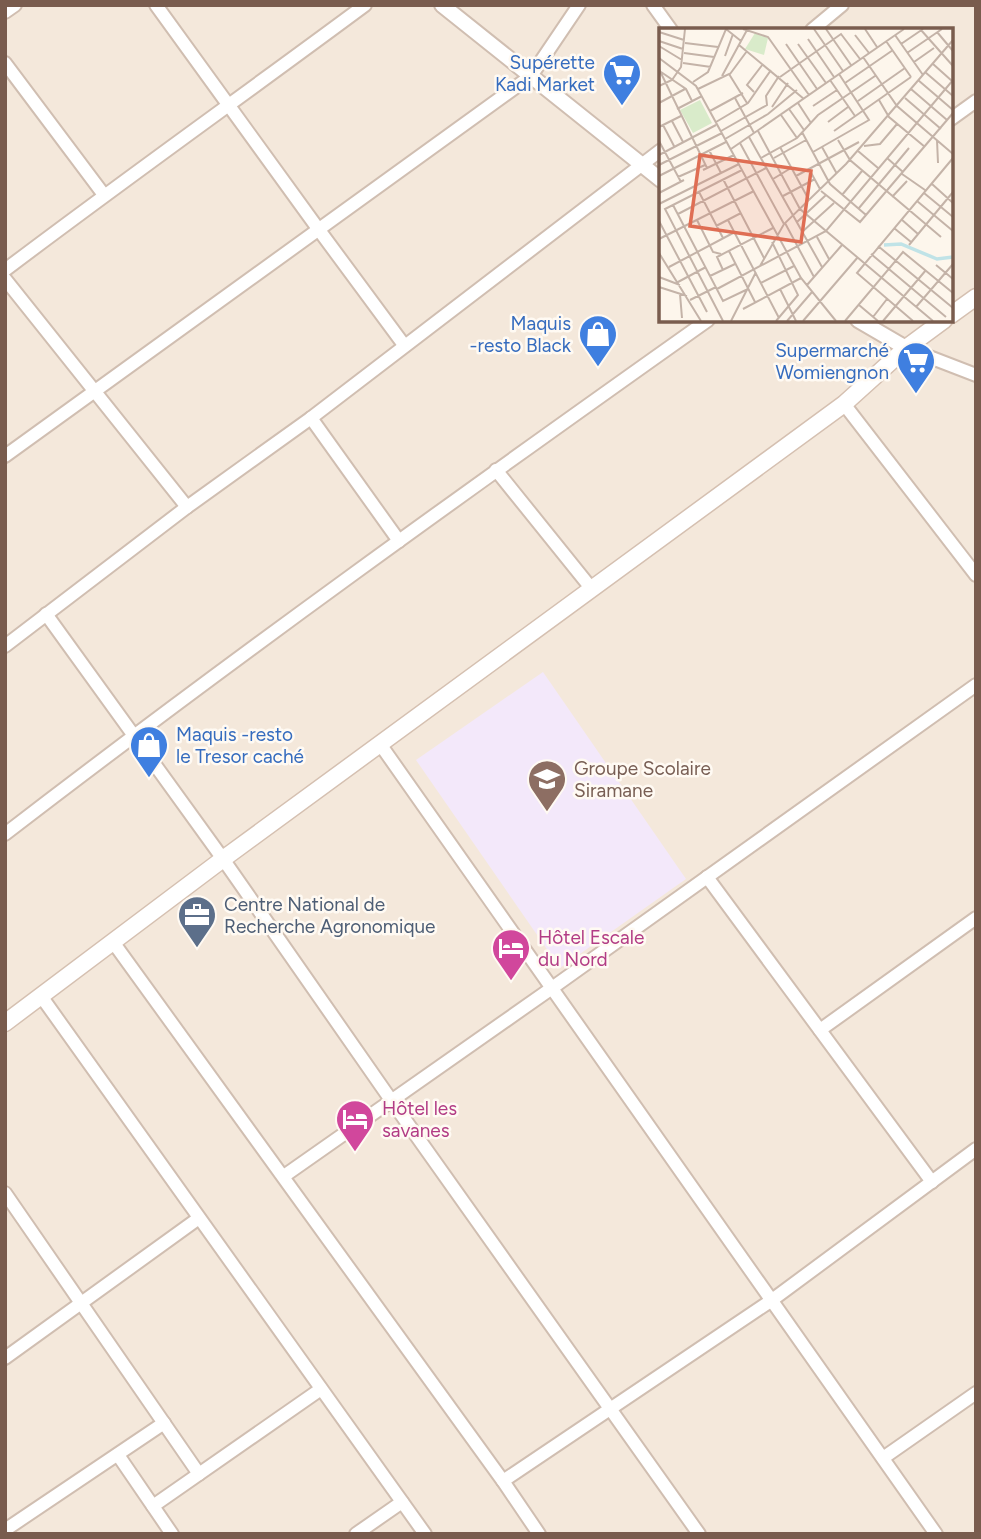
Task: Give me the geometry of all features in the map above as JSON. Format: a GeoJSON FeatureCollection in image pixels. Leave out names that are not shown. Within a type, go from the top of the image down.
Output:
{"type":"FeatureCollection","features":[{"type":"Feature","properties":{"kind":"main road"},"geometry":{"type":"LineString","coordinates":[[953,314],[976,297]]}},
{"type":"Feature","properties":{"kind":"main road"},"geometry":{"type":"LineString","coordinates":[[5,1023],[223,859],[844,404],[906,348],[941,322]]}},
{"type":"Feature","properties":{"kind":"street"},"geometry":{"type":"LineString","coordinates":[[5,12],[15,5]]}},
{"type":"Feature","properties":{"kind":"street"},"geometry":{"type":"LineString","coordinates":[[156,5],[404,345]]}},
{"type":"Feature","properties":{"kind":"street"},"geometry":{"type":"LineString","coordinates":[[5,270],[365,5]]}},
{"type":"Feature","properties":{"kind":"street"},"geometry":{"type":"LineString","coordinates":[[442,5],[659,178]]}},
{"type":"Feature","properties":{"kind":"street"},"geometry":{"type":"LineString","coordinates":[[5,456],[531,76],[579,5]]}},
{"type":"Feature","properties":{"kind":"street"},"geometry":{"type":"LineString","coordinates":[[653,5],[670,28]]}},
{"type":"Feature","properties":{"kind":"street"},"geometry":{"type":"LineString","coordinates":[[814,28],[842,5]]}},
{"type":"Feature","properties":{"kind":"street"},"geometry":{"type":"LineString","coordinates":[[5,63],[104,195]]}},
{"type":"Feature","properties":{"kind":"street"},"geometry":{"type":"LineString","coordinates":[[953,118],[976,101]]}},
{"type":"Feature","properties":{"kind":"street"},"geometry":{"type":"LineString","coordinates":[[5,646],[187,507],[311,418],[659,152]]}},
{"type":"Feature","properties":{"kind":"street"},"geometry":{"type":"LineString","coordinates":[[5,279],[187,507]]}},
{"type":"Feature","properties":{"kind":"street"},"geometry":{"type":"LineString","coordinates":[[5,834],[134,735],[496,470],[705,322]]}},
{"type":"Feature","properties":{"kind":"street"},"geometry":{"type":"LineString","coordinates":[[861,322],[906,348],[976,375]]}},
{"type":"Feature","properties":{"kind":"street"},"geometry":{"type":"LineString","coordinates":[[844,404],[976,575]]}},
{"type":"Feature","properties":{"kind":"street"},"geometry":{"type":"LineString","coordinates":[[311,418],[399,541]]}},
{"type":"Feature","properties":{"kind":"street"},"geometry":{"type":"LineString","coordinates":[[496,470],[592,588]]}},
{"type":"Feature","properties":{"kind":"street"},"geometry":{"type":"LineString","coordinates":[[46,614],[223,859],[699,1534]]}},
{"type":"Feature","properties":{"kind":"street"},"geometry":{"type":"LineString","coordinates":[[284,1177],[976,685]]}},
{"type":"Feature","properties":{"kind":"street"},"geometry":{"type":"LineString","coordinates":[[380,744],[936,1534]]}},
{"type":"Feature","properties":{"kind":"street"},"geometry":{"type":"LineString","coordinates":[[707,877],[932,1182]]}},
{"type":"Feature","properties":{"kind":"street"},"geometry":{"type":"LineString","coordinates":[[820,1030],[975,919]]}},
{"type":"Feature","properties":{"kind":"street"},"geometry":{"type":"LineString","coordinates":[[113,942],[539,1534]]}},
{"type":"Feature","properties":{"kind":"street"},"geometry":{"type":"LineString","coordinates":[[41,996],[425,1534]]}},
{"type":"Feature","properties":{"kind":"street"},"geometry":{"type":"LineString","coordinates":[[503,1482],[772,1300],[976,1149]]}},
{"type":"Feature","properties":{"kind":"street"},"geometry":{"type":"LineString","coordinates":[[5,1193],[11,1213],[81,1303],[199,1474]]}},
{"type":"Feature","properties":{"kind":"street"},"geometry":{"type":"LineString","coordinates":[[5,1358],[199,1218]]}},
{"type":"Feature","properties":{"kind":"street"},"geometry":{"type":"LineString","coordinates":[[153,1506],[321,1388]]}},
{"type":"Feature","properties":{"kind":"street"},"geometry":{"type":"LineString","coordinates":[[883,1458],[976,1393]]}},
{"type":"Feature","properties":{"kind":"street"},"geometry":{"type":"LineString","coordinates":[[5,1530],[164,1423]]}},
{"type":"Feature","properties":{"kind":"street"},"geometry":{"type":"LineString","coordinates":[[118,1455],[172,1534]]}},
{"type":"Feature","properties":{"kind":"street"},"geometry":{"type":"LineString","coordinates":[[356,1534],[402,1502]]}},
{"type":"Feature","properties":{"kind":"shaded area"},"geometry":{"type":"Polygon","coordinates":[[[5,5],[976,5],[976,1534],[5,1534],[5,5]]]}},
{"type":"Feature","properties":{"kind":"shaded area","name":"Groupe Scolaire Siramane"},"geometry":{"type":"Polygon","coordinates":[[[543,672],[686,879],[560,968],[416,760],[543,672]]]}},
{"type":"Feature","properties":{"kind":"place","name":"Supérette Kadi Market"},"geometry":{"type":"Point","coordinates":[622,107]}},
{"type":"Feature","properties":{"kind":"place","name":"Maquis -resto Black"},"geometry":{"type":"Point","coordinates":[598,368]}},
{"type":"Feature","properties":{"kind":"place","name":"Supermarché Womiengnon"},"geometry":{"type":"Point","coordinates":[916,395]}},
{"type":"Feature","properties":{"kind":"place","name":"Maquis -resto le Tresor caché"},"geometry":{"type":"Point","coordinates":[149,779]}},
{"type":"Feature","properties":{"kind":"place","name":"Groupe Scolaire Siramane"},"geometry":{"type":"Point","coordinates":[547,813]}},
{"type":"Feature","properties":{"kind":"place","name":"Centre National de Recherche Agronomique"},"geometry":{"type":"Point","coordinates":[197,949]}},
{"type":"Feature","properties":{"kind":"place","name":"Hôtel Escale du Nord"},"geometry":{"type":"Point","coordinates":[511,982]}},
{"type":"Feature","properties":{"kind":"place","name":"Hôtel les savanes"},"geometry":{"type":"Point","coordinates":[355,1153]}}]}
